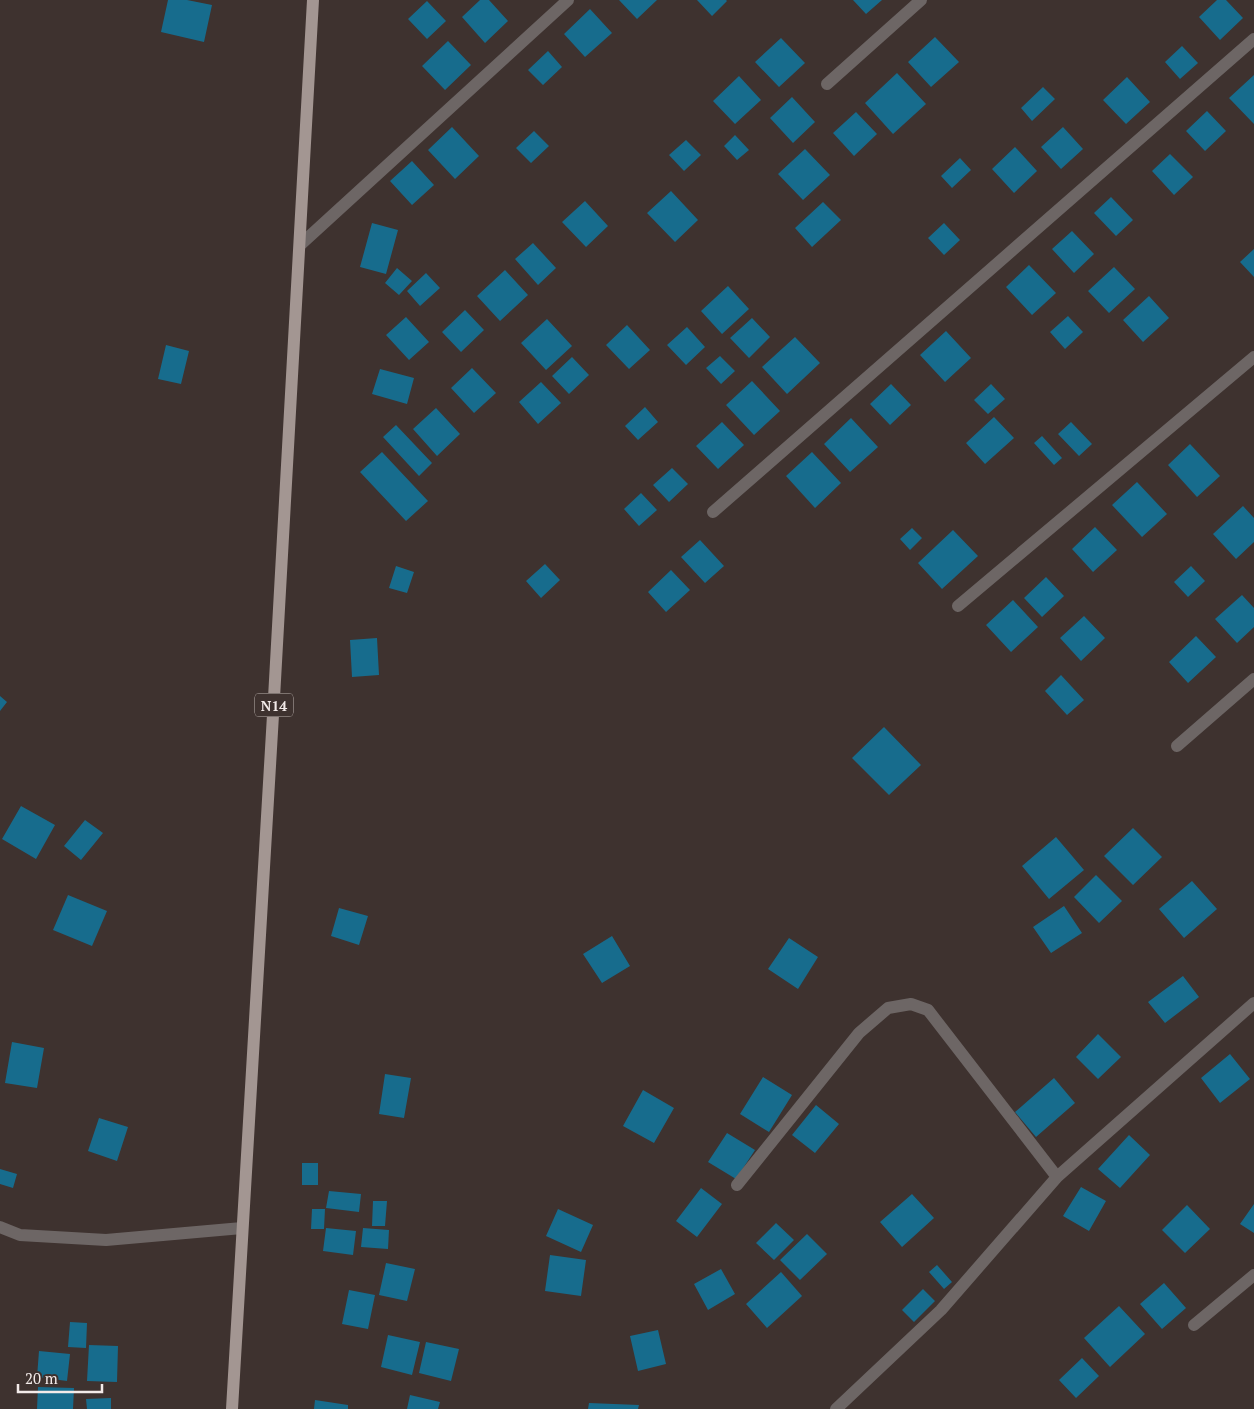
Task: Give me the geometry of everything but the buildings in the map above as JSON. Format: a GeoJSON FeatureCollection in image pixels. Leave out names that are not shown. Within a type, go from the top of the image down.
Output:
{"type":"FeatureCollection","features":[{"type":"Feature","properties":{"kind":"main road","name":"N14"},"geometry":{"type":"LineString","coordinates":[[232,1409],[313,0]]}},
{"type":"Feature","properties":{"kind":"street"},"geometry":{"type":"LineString","coordinates":[[300,246],[568,0]]}},
{"type":"Feature","properties":{"kind":"street"},"geometry":{"type":"LineString","coordinates":[[827,84],[921,0]]}},
{"type":"Feature","properties":{"kind":"street"},"geometry":{"type":"LineString","coordinates":[[713,512],[1254,40]]}},
{"type":"Feature","properties":{"kind":"street"},"geometry":{"type":"LineString","coordinates":[[958,606],[1254,357]]}},
{"type":"Feature","properties":{"kind":"street"},"geometry":{"type":"LineString","coordinates":[[1177,746],[1254,680]]}},
{"type":"Feature","properties":{"kind":"street"},"geometry":{"type":"LineString","coordinates":[[836,1409],[941,1310],[1057,1177],[1254,1003]]}},
{"type":"Feature","properties":{"kind":"street"},"geometry":{"type":"LineString","coordinates":[[737,1185],[859,1034],[888,1008],[911,1004],[928,1010],[1057,1177]]}},
{"type":"Feature","properties":{"kind":"street"},"geometry":{"type":"LineString","coordinates":[[0,1226],[20,1235],[106,1240],[242,1228]]}},
{"type":"Feature","properties":{"kind":"street"},"geometry":{"type":"LineString","coordinates":[[1194,1326],[1254,1275]]}}]}
